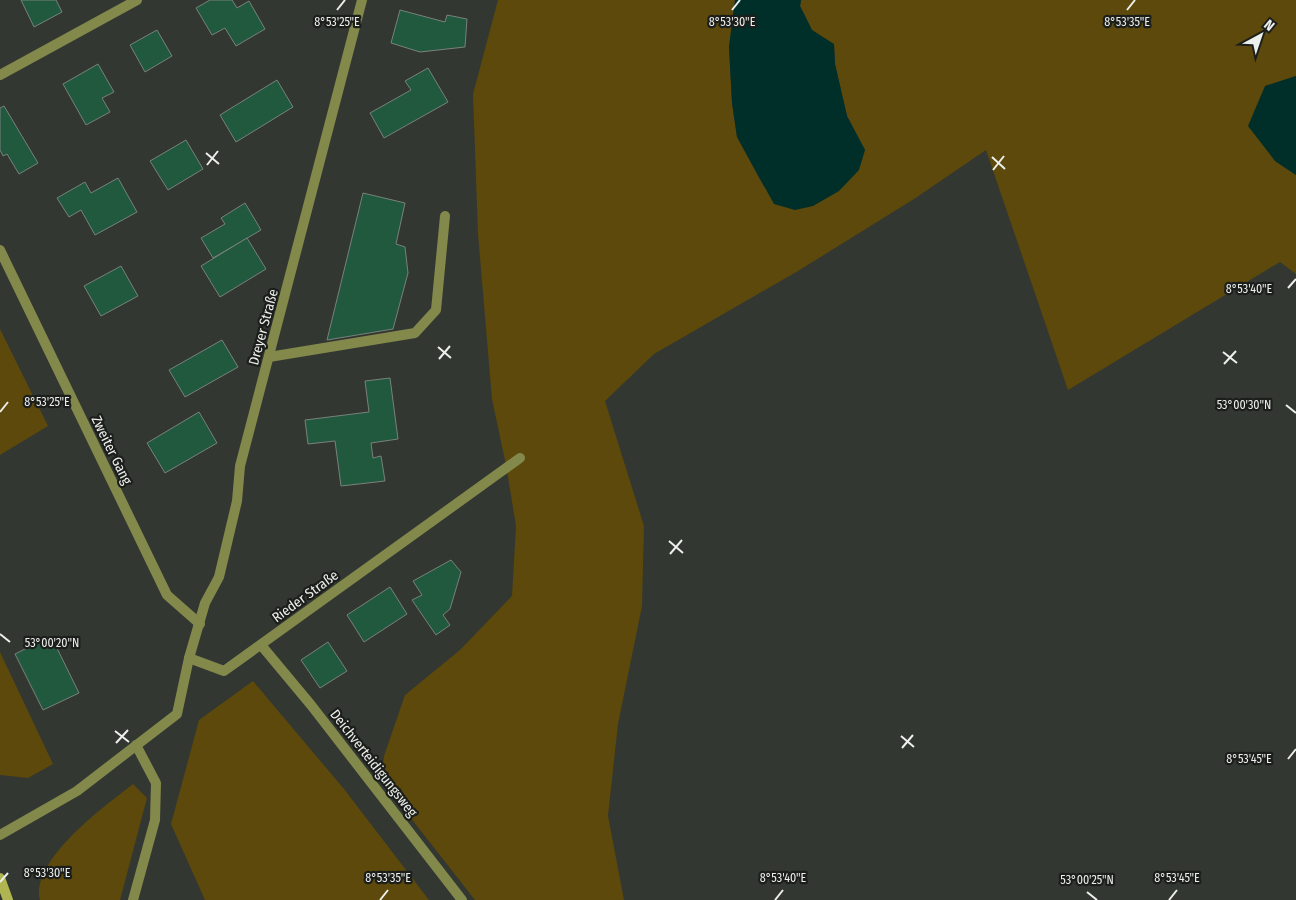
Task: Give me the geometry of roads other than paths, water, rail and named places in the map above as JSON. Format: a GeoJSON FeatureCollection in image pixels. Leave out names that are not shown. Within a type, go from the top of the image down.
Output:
{"type":"FeatureCollection","features":[{"type":"Feature","properties":{"kind":"main road"},"geometry":{"type":"LineString","coordinates":[[0,878],[8,900]]}},
{"type":"Feature","properties":{"kind":"street"},"geometry":{"type":"LineString","coordinates":[[0,75],[136,0]]}},
{"type":"Feature","properties":{"kind":"street","name":"Dreyer Straße"},"geometry":{"type":"LineString","coordinates":[[189,658],[205,603],[219,578],[237,501],[240,466],[362,0]]}},
{"type":"Feature","properties":{"kind":"street"},"geometry":{"type":"LineString","coordinates":[[269,357],[415,332],[436,310],[445,216]]}},
{"type":"Feature","properties":{"kind":"street","name":"Zweiter Gang"},"geometry":{"type":"LineString","coordinates":[[0,250],[167,595],[200,624]]}},
{"type":"Feature","properties":{"kind":"street","name":"Rieder Straße"},"geometry":{"type":"LineString","coordinates":[[189,658],[224,671],[520,458]]}},
{"type":"Feature","properties":{"kind":"street","name":"Deichverteidigungsweg"},"geometry":{"type":"LineString","coordinates":[[261,645],[311,705],[462,900]]}},
{"type":"Feature","properties":{"kind":"street"},"geometry":{"type":"LineString","coordinates":[[0,835],[77,791],[177,714],[189,658]]}},
{"type":"Feature","properties":{"kind":"street"},"geometry":{"type":"LineString","coordinates":[[133,900],[155,820],[156,783],[136,745]]}},
{"type":"Feature","properties":{"kind":"water"},"geometry":{"type":"Polygon","coordinates":[[[735,0],[801,0],[800,6],[812,30],[834,44],[835,64],[847,116],[865,150],[859,170],[839,191],[813,206],[795,210],[774,204],[737,137],[732,103],[729,47],[735,0]]]}},
{"type":"Feature","properties":{"kind":"water"},"geometry":{"type":"Polygon","coordinates":[[[1296,76],[1296,175],[1275,161],[1248,126],[1265,86],[1296,76]]]}}]}
